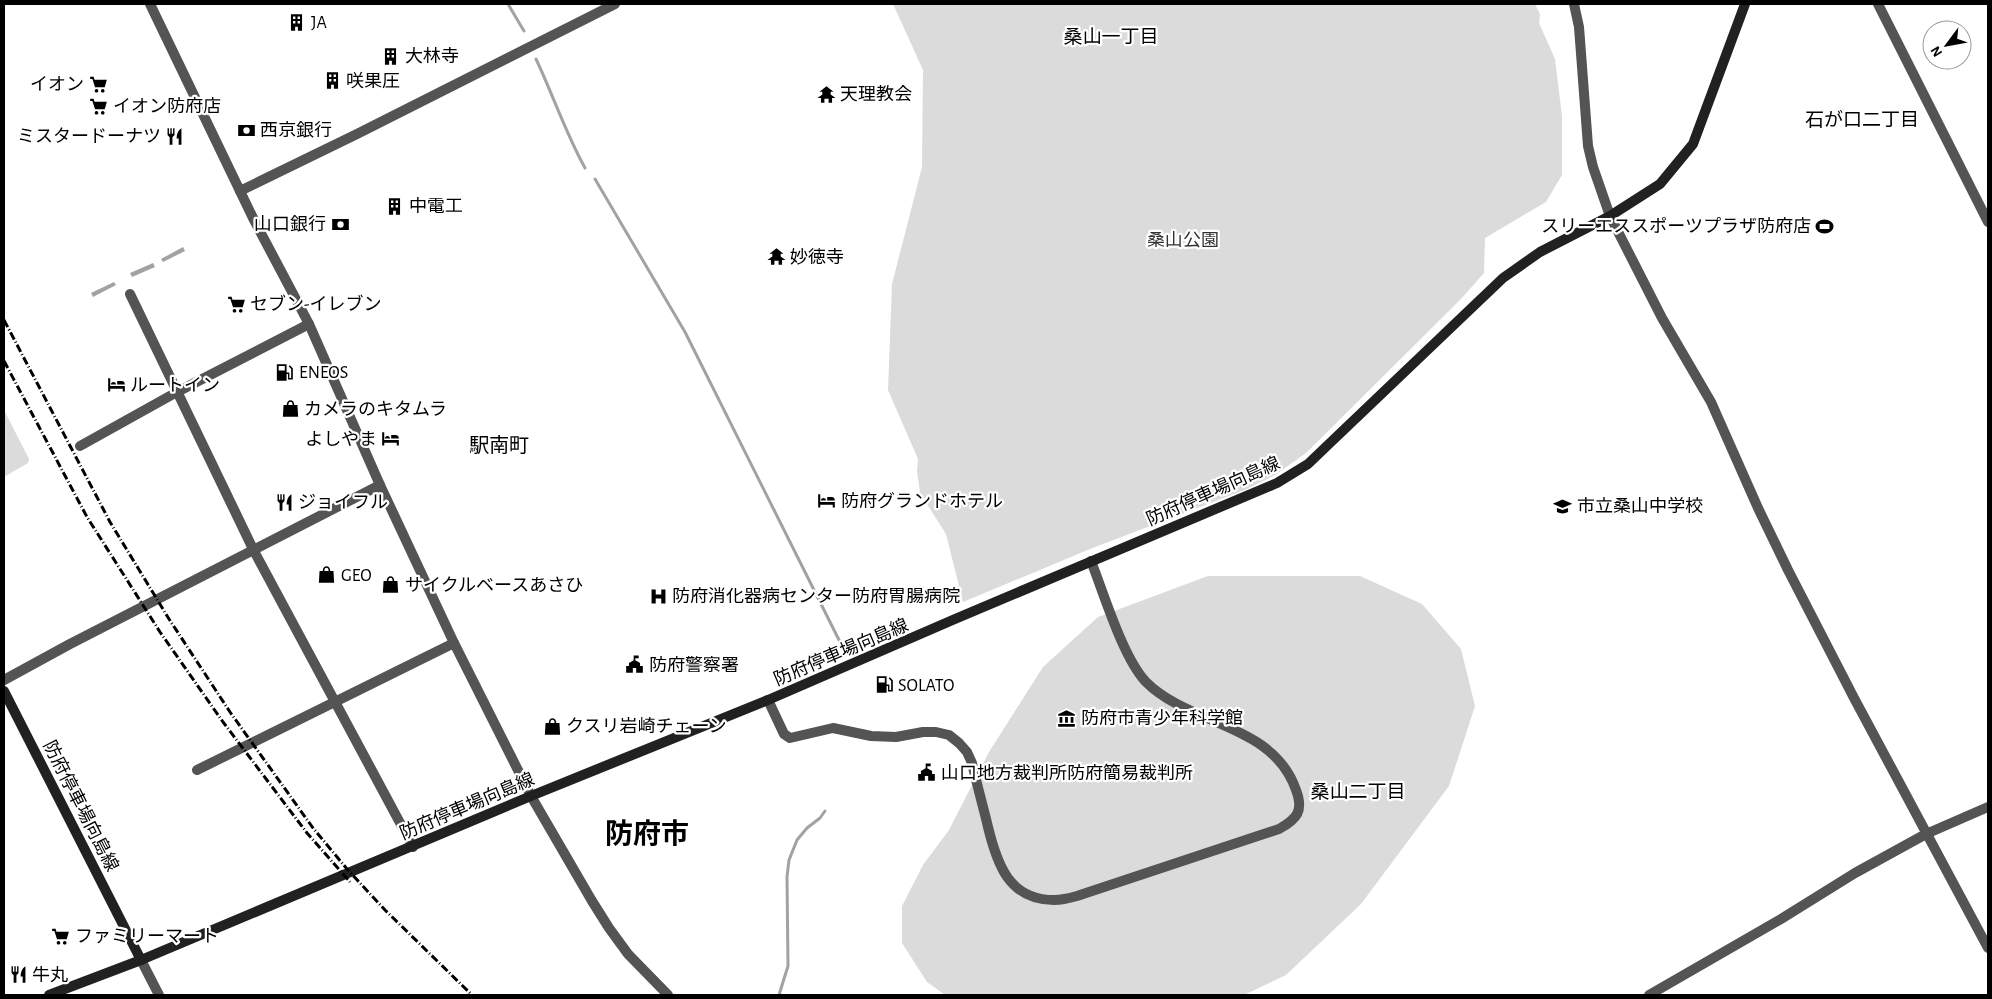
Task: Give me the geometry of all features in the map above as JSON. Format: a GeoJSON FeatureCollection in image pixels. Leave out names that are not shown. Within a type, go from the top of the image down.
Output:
{"type":"FeatureCollection","features":[{"type":"Feature","properties":{"kind":"main road","name":"防府停車場向島線"},"geometry":{"type":"LineString","coordinates":[[4,691],[141,960],[531,796],[768,700],[1277,483],[1308,464],[1503,278],[1540,252],[1610,216],[1660,184],[1693,144],[1745,4]]}},
{"type":"Feature","properties":{"kind":"main road"},"geometry":{"type":"LineString","coordinates":[[49,995],[141,960]]}},
{"type":"Feature","properties":{"kind":"street"},"geometry":{"type":"LineString","coordinates":[[150,4],[254,220],[309,324],[380,485],[454,643],[531,796],[609,928],[628,954],[668,995]]}},
{"type":"Feature","properties":{"kind":"street"},"geometry":{"type":"LineString","coordinates":[[240,191],[615,4]]}},
{"type":"Feature","properties":{"kind":"street"},"geometry":{"type":"LineString","coordinates":[[1574,4],[1579,27],[1588,146],[1592,167],[1610,216],[1662,318],[1711,402],[1780,553],[1926,834],[1988,948]]}},
{"type":"Feature","properties":{"kind":"street"},"geometry":{"type":"LineString","coordinates":[[1878,4],[1988,222]]}},
{"type":"Feature","properties":{"kind":"street"},"geometry":{"type":"LineString","coordinates":[[130,294],[254,551],[413,847]]}},
{"type":"Feature","properties":{"kind":"street"},"geometry":{"type":"LineString","coordinates":[[80,446],[176,392],[309,324]]}},
{"type":"Feature","properties":{"kind":"street"},"geometry":{"type":"LineString","coordinates":[[4,680],[70,644],[380,485]]}},
{"type":"Feature","properties":{"kind":"street"},"geometry":{"type":"LineString","coordinates":[[768,700],[784,734],[790,738],[833,728],[871,736],[896,737],[923,732],[936,732],[949,736],[959,742],[967,752],[972,763],[994,853],[1002,872],[1013,885],[1027,895],[1055,900],[1077,896],[1278,829],[1291,822],[1299,812],[1300,799],[1288,771],[1267,748],[1248,736],[1158,692],[1141,675],[1133,664],[1091,561]]}},
{"type":"Feature","properties":{"kind":"street"},"geometry":{"type":"LineString","coordinates":[[197,770],[454,643]]}},
{"type":"Feature","properties":{"kind":"street"},"geometry":{"type":"LineString","coordinates":[[1649,995],[1781,919],[1855,873],[1926,834],[1988,807]]}},
{"type":"Feature","properties":{"kind":"street"},"geometry":{"type":"LineString","coordinates":[[141,960],[159,995]]}},
{"type":"Feature","properties":{"kind":"green space","name":"桑山公園"},"geometry":{"type":"Polygon","coordinates":[[[893,4],[1535,4],[1540,14],[1539,23],[1555,59],[1562,116],[1562,175],[1546,202],[1485,238],[1484,273],[1461,299],[1306,453],[1275,475],[1247,489],[1090,549],[963,602],[946,534],[920,493],[917,471],[918,459],[888,390],[892,284],[922,167],[923,70],[893,4]]]}},
{"type":"Feature","properties":{"kind":"green space"},"geometry":{"type":"Polygon","coordinates":[[[4,410],[29,459],[28,463],[4,477],[4,410]]]}},
{"type":"Feature","properties":{"kind":"green space"},"geometry":{"type":"Polygon","coordinates":[[[1208,576],[1360,576],[1422,604],[1461,649],[1475,706],[1449,786],[1361,904],[1286,975],[1244,995],[945,995],[927,982],[902,943],[902,906],[923,865],[949,830],[989,752],[1043,667],[1098,617],[1208,576]]]}},
{"type":"Feature","properties":{"kind":"shaded area"},"geometry":{"type":"Polygon","coordinates":[[[183,247],[185,251],[163,262],[161,259],[183,247]]]}},
{"type":"Feature","properties":{"kind":"shaded area"},"geometry":{"type":"Polygon","coordinates":[[[153,263],[155,267],[132,277],[130,273],[153,263]]]}},
{"type":"Feature","properties":{"kind":"shaded area"},"geometry":{"type":"Polygon","coordinates":[[[114,282],[116,285],[93,297],[91,293],[114,282]]]}},
{"type":"Feature","properties":{"kind":"waterway"},"geometry":{"type":"LineString","coordinates":[[508,4],[524,31]]}},
{"type":"Feature","properties":{"kind":"waterway"},"geometry":{"type":"LineString","coordinates":[[536,59],[585,168]]}},
{"type":"Feature","properties":{"kind":"waterway"},"geometry":{"type":"LineString","coordinates":[[595,179],[685,332],[841,644]]}},
{"type":"Feature","properties":{"kind":"waterway"},"geometry":{"type":"LineString","coordinates":[[779,995],[788,966],[787,877],[789,860],[797,840],[825,811]]}},
{"type":"Feature","properties":{"kind":"railway"},"geometry":{"type":"LineString","coordinates":[[4,320],[110,522],[169,619],[230,712],[313,828],[347,869],[385,910],[472,995]]}},
{"type":"Feature","properties":{"kind":"railway"},"geometry":{"type":"LineString","coordinates":[[4,361],[87,517],[160,632],[223,722],[307,833],[350,882]]}},
{"type":"Feature","properties":{"kind":"place","name":"JA"},"geometry":{"type":"Point","coordinates":[297,22]}},
{"type":"Feature","properties":{"kind":"place","name":"大林寺"},"geometry":{"type":"Point","coordinates":[391,56]}},
{"type":"Feature","properties":{"kind":"place","name":"咲果圧"},"geometry":{"type":"Point","coordinates":[332,81]}},
{"type":"Feature","properties":{"kind":"place","name":"イオン"},"geometry":{"type":"Point","coordinates":[98,84]}},
{"type":"Feature","properties":{"kind":"place","name":"天理教会"},"geometry":{"type":"Point","coordinates":[826,94]}},
{"type":"Feature","properties":{"kind":"place","name":"イオン防府店"},"geometry":{"type":"Point","coordinates":[99,106]}},
{"type":"Feature","properties":{"kind":"place","name":"西京銀行"},"geometry":{"type":"Point","coordinates":[246,130]}},
{"type":"Feature","properties":{"kind":"place","name":"ミスタードーナツ"},"geometry":{"type":"Point","coordinates":[175,136]}},
{"type":"Feature","properties":{"kind":"place","name":"中電工"},"geometry":{"type":"Point","coordinates":[395,206]}},
{"type":"Feature","properties":{"kind":"place","name":"山口銀行"},"geometry":{"type":"Point","coordinates":[340,224]}},
{"type":"Feature","properties":{"kind":"place","name":"スリーエススポーツプラザ防府店"},"geometry":{"type":"Point","coordinates":[1825,226]}},
{"type":"Feature","properties":{"kind":"place","name":"妙徳寺"},"geometry":{"type":"Point","coordinates":[776,257]}},
{"type":"Feature","properties":{"kind":"place","name":"セブン-イレブン"},"geometry":{"type":"Point","coordinates":[236,304]}},
{"type":"Feature","properties":{"kind":"place","name":"ENEOS"},"geometry":{"type":"Point","coordinates":[285,372]}},
{"type":"Feature","properties":{"kind":"place","name":"ルートイン"},"geometry":{"type":"Point","coordinates":[116,385]}},
{"type":"Feature","properties":{"kind":"place","name":"カメラのキタムラ"},"geometry":{"type":"Point","coordinates":[290,409]}},
{"type":"Feature","properties":{"kind":"place","name":"よしやま"},"geometry":{"type":"Point","coordinates":[391,439]}},
{"type":"Feature","properties":{"kind":"place","name":"防府グランドホテル"},"geometry":{"type":"Point","coordinates":[827,501]}},
{"type":"Feature","properties":{"kind":"place","name":"ジョイフル"},"geometry":{"type":"Point","coordinates":[284,502]}},
{"type":"Feature","properties":{"kind":"place","name":"市立桑山中学校"},"geometry":{"type":"Point","coordinates":[1563,506]}},
{"type":"Feature","properties":{"kind":"place","name":"GEO"},"geometry":{"type":"Point","coordinates":[327,575]}},
{"type":"Feature","properties":{"kind":"place","name":"サイクルベースあさひ"},"geometry":{"type":"Point","coordinates":[391,585]}},
{"type":"Feature","properties":{"kind":"place","name":"防府消化器病センター防府胃腸病院"},"geometry":{"type":"Point","coordinates":[658,596]}},
{"type":"Feature","properties":{"kind":"place","name":"防府警察署"},"geometry":{"type":"Point","coordinates":[635,665]}},
{"type":"Feature","properties":{"kind":"place","name":"SOLATO"},"geometry":{"type":"Point","coordinates":[884,685]}},
{"type":"Feature","properties":{"kind":"place","name":"防府市青少年科学館"},"geometry":{"type":"Point","coordinates":[1067,718]}},
{"type":"Feature","properties":{"kind":"place","name":"クスリ岩崎チェーン"},"geometry":{"type":"Point","coordinates":[552,726]}},
{"type":"Feature","properties":{"kind":"place","name":"山口地方裁判所防府簡易裁判所"},"geometry":{"type":"Point","coordinates":[927,773]}},
{"type":"Feature","properties":{"kind":"place","name":"ファミリーマート"},"geometry":{"type":"Point","coordinates":[61,936]}},
{"type":"Feature","properties":{"kind":"place","name":"牛丸"},"geometry":{"type":"Point","coordinates":[18,975]}},
{"type":"Feature","properties":{"kind":"district","name":"桑山一丁目"},"geometry":{"type":"Point","coordinates":[1111,36]}},
{"type":"Feature","properties":{"kind":"district","name":"石が口二丁目"},"geometry":{"type":"Point","coordinates":[1862,119]}},
{"type":"Feature","properties":{"kind":"district","name":"駅南町"},"geometry":{"type":"Point","coordinates":[499,445]}},
{"type":"Feature","properties":{"kind":"district","name":"桑山二丁目"},"geometry":{"type":"Point","coordinates":[1358,791]}},
{"type":"Feature","properties":{"kind":"district","name":"防府市"},"geometry":{"type":"Point","coordinates":[647,833]}}]}
